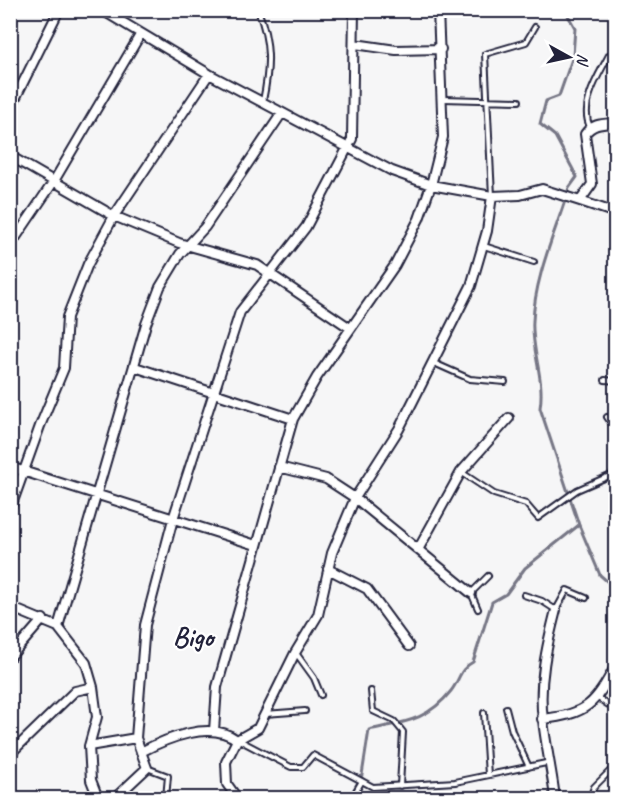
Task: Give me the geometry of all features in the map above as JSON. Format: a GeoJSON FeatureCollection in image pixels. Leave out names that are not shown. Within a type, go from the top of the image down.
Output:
{"type":"FeatureCollection","features":[{"type":"Feature","properties":{"kind":"street"},"geometry":{"type":"LineString","coordinates":[[10,109],[59,10]]}},
{"type":"Feature","properties":{"kind":"street"},"geometry":{"type":"LineString","coordinates":[[102,10],[140,35],[209,74],[348,150],[392,171],[431,185],[492,196],[520,195],[542,189],[615,213]]}},
{"type":"Feature","properties":{"kind":"street"},"geometry":{"type":"LineString","coordinates":[[115,798],[147,768],[136,738],[145,625],[173,519],[240,312],[306,227],[352,139],[354,10]]}},
{"type":"Feature","properties":{"kind":"street"},"geometry":{"type":"LineString","coordinates":[[214,731],[217,687],[293,419],[350,328],[395,265],[419,219],[431,185],[443,137],[438,10]]}},
{"type":"Feature","properties":{"kind":"street"},"geometry":{"type":"LineString","coordinates":[[10,246],[54,181],[140,35]]}},
{"type":"Feature","properties":{"kind":"street"},"geometry":{"type":"LineString","coordinates":[[355,44],[396,50],[441,48]]}},
{"type":"Feature","properties":{"kind":"street"},"geometry":{"type":"LineString","coordinates":[[10,510],[64,368],[68,317],[88,264],[114,216],[209,74]]}},
{"type":"Feature","properties":{"kind":"street"},"geometry":{"type":"LineString","coordinates":[[58,627],[146,324],[160,287],[180,254],[205,227],[282,112]]}},
{"type":"Feature","properties":{"kind":"street"},"geometry":{"type":"LineString","coordinates":[[580,201],[592,184],[585,134],[590,127],[615,123]]}},
{"type":"Feature","properties":{"kind":"street"},"geometry":{"type":"LineString","coordinates":[[10,156],[114,216],[189,246],[257,265],[350,328]]}},
{"type":"Feature","properties":{"kind":"street"},"geometry":{"type":"LineString","coordinates":[[237,798],[227,784],[225,768],[237,740],[258,728],[318,615],[332,553],[356,498],[399,429],[471,286],[484,246],[492,196]]}},
{"type":"Feature","properties":{"kind":"street"},"geometry":{"type":"LineString","coordinates":[[135,367],[293,419]]}},
{"type":"Feature","properties":{"kind":"street"},"geometry":{"type":"LineString","coordinates":[[419,548],[461,472],[509,418]]}},
{"type":"Feature","properties":{"kind":"street"},"geometry":{"type":"LineString","coordinates":[[10,467],[256,545]]}},
{"type":"Feature","properties":{"kind":"street"},"geometry":{"type":"LineString","coordinates":[[279,467],[326,479],[356,498],[471,593]]}},
{"type":"Feature","properties":{"kind":"street"},"geometry":{"type":"LineString","coordinates":[[328,569],[367,589],[409,646]]}},
{"type":"Feature","properties":{"kind":"street"},"geometry":{"type":"LineString","coordinates":[[10,607],[58,627],[86,663],[93,687],[97,717],[89,746],[91,780],[98,798]]}},
{"type":"Feature","properties":{"kind":"street"},"geometry":{"type":"LineString","coordinates":[[555,610],[544,656],[542,719],[552,762],[555,798]]}},
{"type":"Feature","properties":{"kind":"street"},"geometry":{"type":"LineString","coordinates":[[11,655],[43,619]]}},
{"type":"Feature","properties":{"kind":"street"},"geometry":{"type":"LineString","coordinates":[[542,719],[570,716],[598,698],[615,665]]}},
{"type":"Feature","properties":{"kind":"street"},"geometry":{"type":"LineString","coordinates":[[10,754],[75,692],[93,687]]}},
{"type":"Feature","properties":{"kind":"street"},"geometry":{"type":"LineString","coordinates":[[141,752],[164,740],[214,731],[228,733],[237,740]]}},
{"type":"Feature","properties":{"kind":"street"},"geometry":{"type":"LineString","coordinates":[[89,746],[136,738]]}},
{"type":"Feature","properties":{"kind":"lane"},"geometry":{"type":"LineString","coordinates":[[258,10],[268,36],[268,75],[263,102]]}},
{"type":"Feature","properties":{"kind":"lane"},"geometry":{"type":"LineString","coordinates":[[492,196],[485,54],[526,42],[535,27]]}},
{"type":"Feature","properties":{"kind":"lane"},"geometry":{"type":"LineString","coordinates":[[590,127],[587,120],[590,95],[609,55]]}},
{"type":"Feature","properties":{"kind":"lane"},"geometry":{"type":"LineString","coordinates":[[443,99],[519,101]]}},
{"type":"Feature","properties":{"kind":"lane"},"geometry":{"type":"LineString","coordinates":[[484,246],[534,262]]}},
{"type":"Feature","properties":{"kind":"lane"},"geometry":{"type":"LineString","coordinates":[[434,363],[470,379],[505,382]]}},
{"type":"Feature","properties":{"kind":"lane"},"geometry":{"type":"LineString","coordinates":[[605,380],[615,381]]}},
{"type":"Feature","properties":{"kind":"lane"},"geometry":{"type":"LineString","coordinates":[[607,417],[615,430]]}},
{"type":"Feature","properties":{"kind":"lane"},"geometry":{"type":"LineString","coordinates":[[461,472],[494,494],[526,504],[538,518],[577,490],[615,473]]}},
{"type":"Feature","properties":{"kind":"lane"},"geometry":{"type":"LineString","coordinates":[[478,609],[471,593],[488,576]]}},
{"type":"Feature","properties":{"kind":"lane"},"geometry":{"type":"LineString","coordinates":[[524,595],[542,601],[555,610],[567,590],[586,598]]}},
{"type":"Feature","properties":{"kind":"lane"},"geometry":{"type":"LineString","coordinates":[[296,653],[314,678],[321,695]]}},
{"type":"Feature","properties":{"kind":"lane"},"geometry":{"type":"LineString","coordinates":[[371,691],[373,711],[394,721],[403,732],[400,786]]}},
{"type":"Feature","properties":{"kind":"lane"},"geometry":{"type":"LineString","coordinates":[[598,698],[615,710]]}},
{"type":"Feature","properties":{"kind":"lane"},"geometry":{"type":"LineString","coordinates":[[506,708],[512,731],[529,767]]}},
{"type":"Feature","properties":{"kind":"lane"},"geometry":{"type":"LineString","coordinates":[[264,714],[305,711]]}},
{"type":"Feature","properties":{"kind":"lane"},"geometry":{"type":"LineString","coordinates":[[484,713],[488,775]]}},
{"type":"Feature","properties":{"kind":"lane"},"geometry":{"type":"LineString","coordinates":[[237,740],[291,767],[303,767],[312,755],[373,787],[455,782],[552,762]]}},
{"type":"Feature","properties":{"kind":"lane"},"geometry":{"type":"LineString","coordinates":[[590,798],[594,788],[615,765]]}},
{"type":"Feature","properties":{"kind":"lane"},"geometry":{"type":"LineString","coordinates":[[147,768],[168,776],[166,798]]}},
{"type":"Feature","properties":{"kind":"lane"},"geometry":{"type":"LineString","coordinates":[[352,798],[362,781]]}},
{"type":"Feature","properties":{"kind":"waterway"},"geometry":{"type":"LineString","coordinates":[[565,10],[575,28],[573,56],[559,96],[546,101],[540,124],[555,136],[577,177],[569,188],[542,270],[535,304],[533,332],[541,386],[540,408],[579,525],[600,575],[616,589]]}},
{"type":"Feature","properties":{"kind":"waterway"},"geometry":{"type":"LineString","coordinates":[[349,798],[362,775],[369,730],[414,719],[433,709],[442,701],[454,687],[465,668],[473,662],[492,602],[506,594],[525,568],[579,525]]}},
{"type":"Feature","properties":{"kind":"district","name":"Bigo"},"geometry":{"type":"Point","coordinates":[193,636]}}]}
